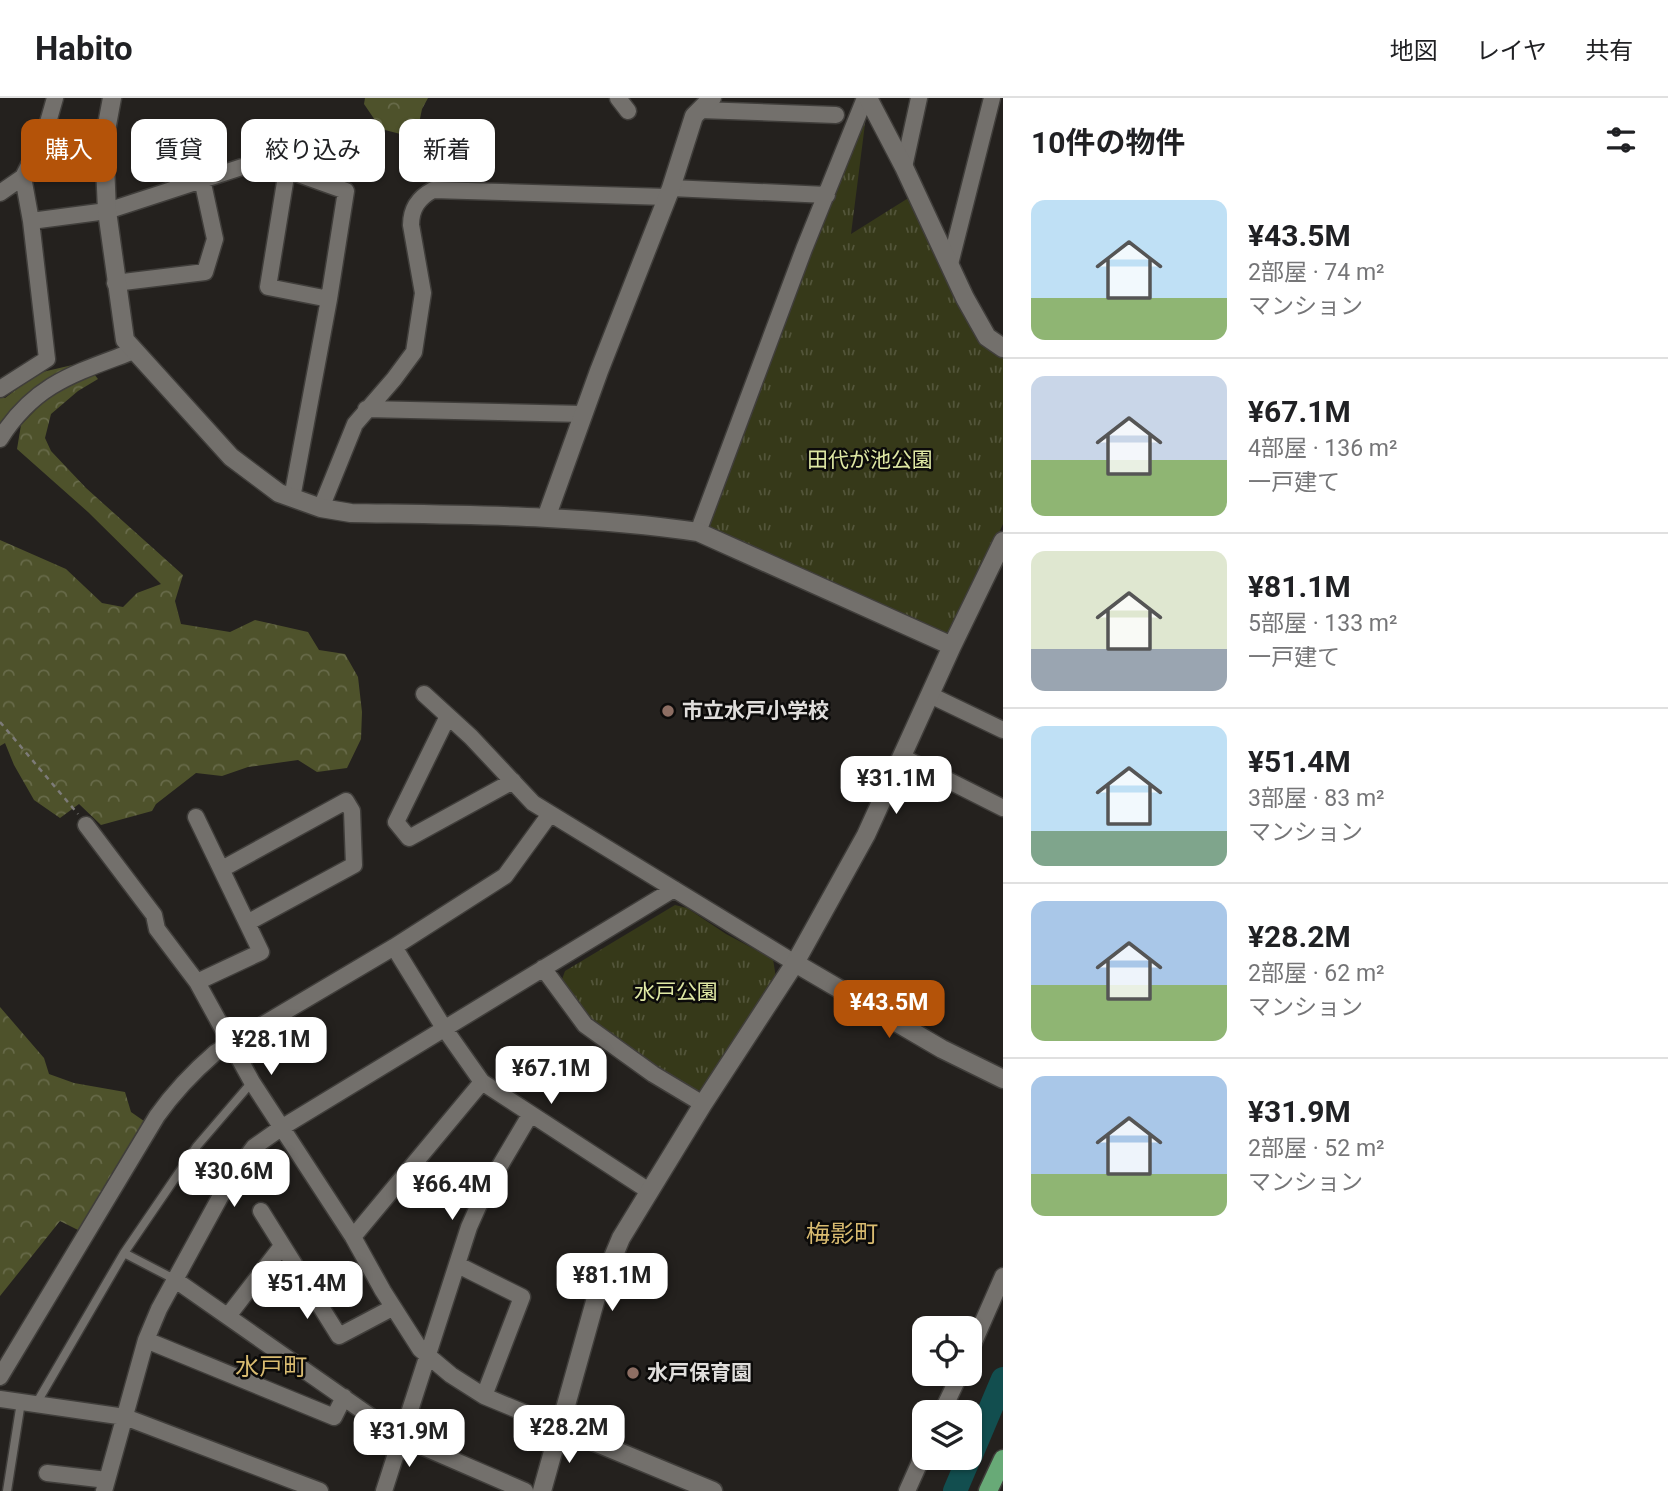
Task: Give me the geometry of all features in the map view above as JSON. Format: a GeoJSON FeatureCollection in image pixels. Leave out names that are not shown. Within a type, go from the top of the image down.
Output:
{"type":"FeatureCollection","features":[{"type":"Feature","properties":{"kind":"main road"},"geometry":{"type":"LineString","coordinates":[[988,1491],[1003,1459]]}},
{"type":"Feature","properties":{"kind":"street"},"geometry":{"type":"LineString","coordinates":[[49,119],[55,98]]}},
{"type":"Feature","properties":{"kind":"street"},"geometry":{"type":"LineString","coordinates":[[112,98],[104,141],[107,211],[125,340],[231,457],[279,493],[321,508],[351,513],[546,518],[698,532],[952,646]]}},
{"type":"Feature","properties":{"kind":"street"},"geometry":{"type":"LineString","coordinates":[[866,98],[904,167],[965,298],[987,337],[1003,348]]}},
{"type":"Feature","properties":{"kind":"street"},"geometry":{"type":"LineString","coordinates":[[698,532],[794,274],[866,98]]}},
{"type":"Feature","properties":{"kind":"street"},"geometry":{"type":"LineString","coordinates":[[904,167],[919,98]]}},
{"type":"Feature","properties":{"kind":"street"},"geometry":{"type":"LineString","coordinates":[[950,264],[992,98]]}},
{"type":"Feature","properties":{"kind":"street"},"geometry":{"type":"LineString","coordinates":[[546,518],[669,192],[694,116],[706,104],[836,115]]}},
{"type":"Feature","properties":{"kind":"street"},"geometry":{"type":"LineString","coordinates":[[0,193],[21,178]]}},
{"type":"Feature","properties":{"kind":"street"},"geometry":{"type":"LineString","coordinates":[[0,389],[47,359],[32,222],[24,182]]}},
{"type":"Feature","properties":{"kind":"street"},"geometry":{"type":"LineString","coordinates":[[32,222],[107,211],[194,182]]}},
{"type":"Feature","properties":{"kind":"street"},"geometry":{"type":"LineString","coordinates":[[115,283],[205,272],[215,239],[207,182]]}},
{"type":"Feature","properties":{"kind":"street"},"geometry":{"type":"LineString","coordinates":[[285,182],[268,287],[329,299]]}},
{"type":"Feature","properties":{"kind":"street"},"geometry":{"type":"LineString","coordinates":[[292,498],[346,191],[321,182]]}},
{"type":"Feature","properties":{"kind":"street"},"geometry":{"type":"LineString","coordinates":[[321,508],[355,424],[414,352],[423,293],[411,215],[427,193],[433,190],[827,195]]}},
{"type":"Feature","properties":{"kind":"street"},"geometry":{"type":"LineString","coordinates":[[0,439],[23,407],[40,392],[60,380],[134,351]]}},
{"type":"Feature","properties":{"kind":"street"},"geometry":{"type":"LineString","coordinates":[[366,409],[584,414]]}},
{"type":"Feature","properties":{"kind":"street"},"geometry":{"type":"LineString","coordinates":[[542,1491],[596,1298],[621,1238],[703,1104],[795,963],[866,835],[952,646],[996,576],[1003,541]]}},
{"type":"Feature","properties":{"kind":"street"},"geometry":{"type":"LineString","coordinates":[[424,694],[533,803],[795,963],[942,1049],[1003,1079]]}},
{"type":"Feature","properties":{"kind":"street"},"geometry":{"type":"LineString","coordinates":[[929,695],[1003,730]]}},
{"type":"Feature","properties":{"kind":"street"},"geometry":{"type":"LineString","coordinates":[[448,716],[396,822],[409,838],[513,781]]}},
{"type":"Feature","properties":{"kind":"street"},"geometry":{"type":"LineString","coordinates":[[902,757],[1003,808]]}},
{"type":"Feature","properties":{"kind":"street"},"geometry":{"type":"LineString","coordinates":[[222,869],[346,801],[352,811],[354,865],[247,923]]}},
{"type":"Feature","properties":{"kind":"street"},"geometry":{"type":"LineString","coordinates":[[0,1377],[157,1116],[175,1091],[196,1069],[215,1053],[394,947],[505,876],[550,814]]}},
{"type":"Feature","properties":{"kind":"street"},"geometry":{"type":"LineString","coordinates":[[196,817],[261,952],[197,982]]}},
{"type":"Feature","properties":{"kind":"street"},"geometry":{"type":"LineString","coordinates":[[86,825],[154,915],[157,929],[197,982],[233,1043],[252,1082],[353,1237],[392,1308],[420,1349],[451,1375],[484,1396],[713,1491]]}},
{"type":"Feature","properties":{"kind":"street"},"geometry":{"type":"LineString","coordinates":[[47,1473],[106,1486],[146,1340],[174,1279],[230,1179],[254,1147],[674,889]]}},
{"type":"Feature","properties":{"kind":"street"},"geometry":{"type":"LineString","coordinates":[[394,947],[444,1028],[482,1082],[649,1191]]}},
{"type":"Feature","properties":{"kind":"street"},"geometry":{"type":"LineString","coordinates":[[544,968],[585,1025],[653,1074],[703,1104]]}},
{"type":"Feature","properties":{"kind":"street"},"geometry":{"type":"LineString","coordinates":[[353,1237],[482,1082]]}},
{"type":"Feature","properties":{"kind":"street"},"geometry":{"type":"LineString","coordinates":[[384,1491],[469,1227],[485,1191],[530,1115]]}},
{"type":"Feature","properties":{"kind":"street"},"geometry":{"type":"LineString","coordinates":[[261,1211],[339,1336],[392,1308]]}},
{"type":"Feature","properties":{"kind":"street"},"geometry":{"type":"LineString","coordinates":[[228,1316],[282,1246]]}},
{"type":"Feature","properties":{"kind":"street"},"geometry":{"type":"LineString","coordinates":[[458,1265],[522,1297],[484,1396]]}},
{"type":"Feature","properties":{"kind":"street"},"geometry":{"type":"LineString","coordinates":[[982,1324],[1003,1276]]}},
{"type":"Feature","properties":{"kind":"street"},"geometry":{"type":"LineString","coordinates":[[174,1279],[400,1437],[525,1491]]}},
{"type":"Feature","properties":{"kind":"street"},"geometry":{"type":"LineString","coordinates":[[146,1340],[334,1417],[344,1397]]}},
{"type":"Feature","properties":{"kind":"street"},"geometry":{"type":"LineString","coordinates":[[0,1399],[125,1417],[320,1491]]}},
{"type":"Feature","properties":{"kind":"street"},"geometry":{"type":"LineString","coordinates":[[907,1491],[916,1470]]}},
{"type":"Feature","properties":{"kind":"lane"},"geometry":{"type":"LineString","coordinates":[[7,1491],[28,1403],[124,1253],[197,1146],[252,1082]]}},
{"type":"Feature","properties":{"kind":"lane"},"geometry":{"type":"LineString","coordinates":[[124,1253],[174,1279]]}},
{"type":"Feature","properties":{"kind":"path"},"geometry":{"type":"LineString","coordinates":[[0,722],[86,825]]}},
{"type":"Feature","properties":{"kind":"green space"},"geometry":{"type":"Polygon","coordinates":[[[365,98],[428,98],[420,119],[399,119],[399,134],[385,130],[385,119],[374,119],[364,104],[365,98]]]}},
{"type":"Feature","properties":{"kind":"green space","name":"田代が池公園"},"geometry":{"type":"Polygon","coordinates":[[[867,108],[851,234],[910,197],[1003,353],[1003,524],[950,640],[703,530],[867,108]]]}},
{"type":"Feature","properties":{"kind":"green space"},"geometry":{"type":"Polygon","coordinates":[[[94,360],[0,431],[0,396],[5,398],[38,373],[94,360]]]}},
{"type":"Feature","properties":{"kind":"green space"},"geometry":{"type":"Polygon","coordinates":[[[94,374],[98,379],[78,391],[51,414],[45,438],[51,451],[86,488],[183,575],[175,601],[181,624],[230,632],[255,620],[308,632],[319,650],[345,654],[358,677],[362,712],[361,739],[347,768],[317,772],[298,760],[248,767],[222,776],[196,773],[156,804],[152,811],[101,825],[79,804],[60,818],[34,800],[5,743],[0,746],[0,540],[66,569],[102,603],[123,607],[137,593],[161,584],[88,512],[17,449],[21,425],[53,392],[94,374]]]}},
{"type":"Feature","properties":{"kind":"green space","name":"水戸公園"},"geometry":{"type":"Polygon","coordinates":[[[675,905],[687,908],[726,934],[773,959],[776,978],[701,1090],[691,1091],[590,1022],[561,982],[565,971],[675,905]]]}},
{"type":"Feature","properties":{"kind":"green space"},"geometry":{"type":"Polygon","coordinates":[[[0,1007],[44,1058],[49,1074],[74,1083],[125,1092],[131,1112],[154,1128],[86,1234],[60,1221],[0,1296],[0,1007]]]}},
{"type":"Feature","properties":{"kind":"waterway"},"geometry":{"type":"LineString","coordinates":[[982,1429],[1003,1379]]}},
{"type":"Feature","properties":{"kind":"waterway"},"geometry":{"type":"LineString","coordinates":[[955,1491],[964,1470]]}},
{"type":"Feature","properties":{"kind":"place","name":"市立水戸小学校"},"geometry":{"type":"Point","coordinates":[668,711]}},
{"type":"Feature","properties":{"kind":"place","name":"水戸保育園"},"geometry":{"type":"Point","coordinates":[633,1373]}},
{"type":"Feature","properties":{"kind":"district","name":"梅影町"},"geometry":{"type":"Point","coordinates":[842,1234]}},
{"type":"Feature","properties":{"kind":"district","name":"水戸町"},"geometry":{"type":"Point","coordinates":[271,1367]}}]}
